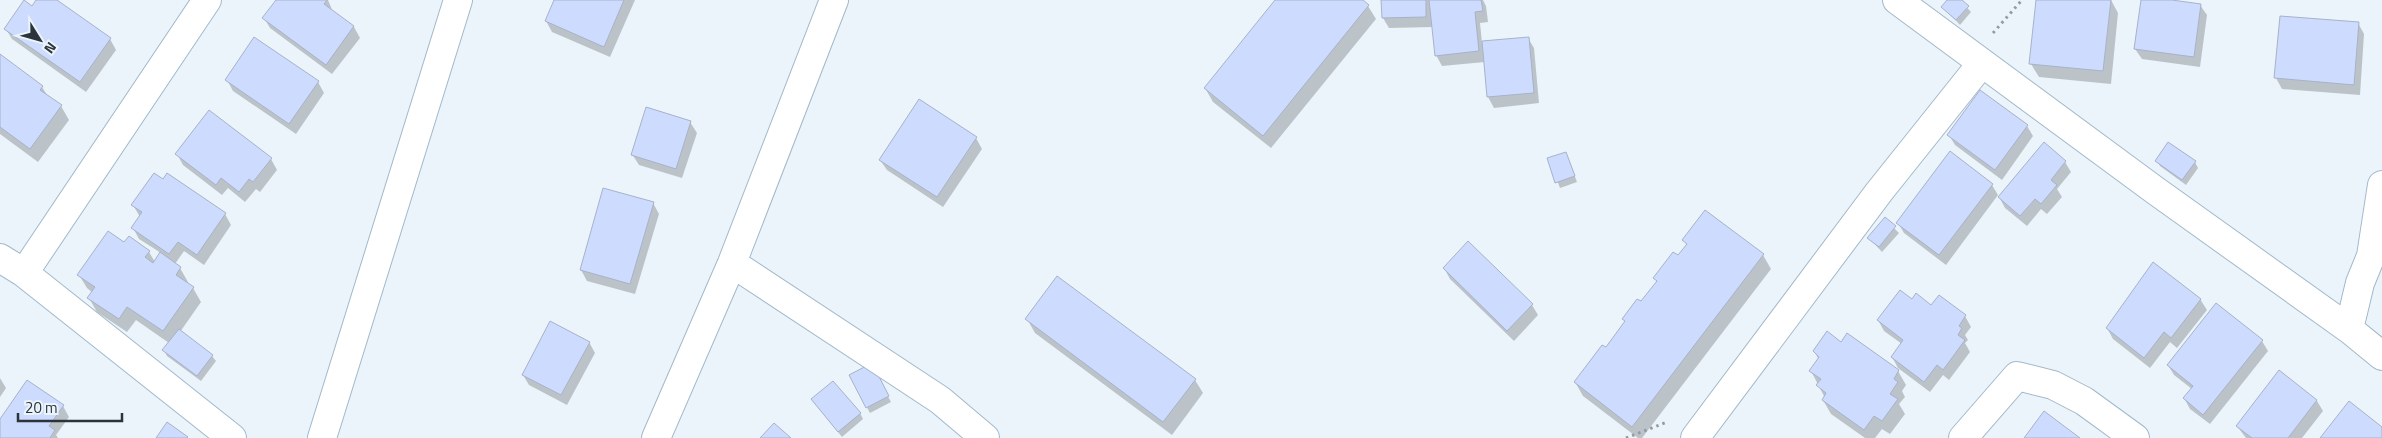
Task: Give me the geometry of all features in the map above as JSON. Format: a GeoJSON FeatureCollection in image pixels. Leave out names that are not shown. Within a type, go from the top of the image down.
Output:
{"type":"FeatureCollection","features":[{"type":"Feature","properties":{"kind":"street"},"geometry":{"type":"LineString","coordinates":[[24,273],[207,0]]}},
{"type":"Feature","properties":{"kind":"street"},"geometry":{"type":"LineString","coordinates":[[322,438],[458,0]]}},
{"type":"Feature","properties":{"kind":"street"},"geometry":{"type":"LineString","coordinates":[[656,438],[732,263],[834,0]]}},
{"type":"Feature","properties":{"kind":"street"},"geometry":{"type":"LineString","coordinates":[[1898,0],[2156,191],[2349,329],[2382,356]]}},
{"type":"Feature","properties":{"kind":"street"},"geometry":{"type":"LineString","coordinates":[[1707,434],[1879,192],[1978,60]]}},
{"type":"Feature","properties":{"kind":"street"},"geometry":{"type":"LineString","coordinates":[[2349,329],[2360,283],[2377,257],[2382,184]]}},
{"type":"Feature","properties":{"kind":"street"},"geometry":{"type":"LineString","coordinates":[[0,258],[24,273],[232,438]]}},
{"type":"Feature","properties":{"kind":"street"},"geometry":{"type":"LineString","coordinates":[[732,263],[940,400],[985,438]]}},
{"type":"Feature","properties":{"kind":"street"},"geometry":{"type":"LineString","coordinates":[[1963,438],[2017,376],[2053,385],[2084,401],[2134,438]]}},
{"type":"Feature","properties":{"kind":"path"},"geometry":{"type":"LineString","coordinates":[[1978,60],[2001,21],[2022,0]]}},
{"type":"Feature","properties":{"kind":"building"},"geometry":{"type":"Polygon","coordinates":[[[24,0],[32,6],[36,0],[57,0],[111,38],[80,82],[4,29],[24,0]]]}},
{"type":"Feature","properties":{"kind":"building"},"geometry":{"type":"Polygon","coordinates":[[[276,0],[327,0],[324,4],[354,26],[326,65],[262,18],[276,0]]]}},
{"type":"Feature","properties":{"kind":"building"},"geometry":{"type":"Polygon","coordinates":[[[554,0],[624,0],[604,47],[545,21],[554,0]]]}},
{"type":"Feature","properties":{"kind":"building"},"geometry":{"type":"Polygon","coordinates":[[[1275,0],[1363,0],[1369,5],[1263,136],[1204,88],[1275,0]]]}},
{"type":"Feature","properties":{"kind":"building"},"geometry":{"type":"Polygon","coordinates":[[[1381,0],[1426,0],[1426,17],[1382,18],[1381,0]]]}},
{"type":"Feature","properties":{"kind":"building"},"geometry":{"type":"Polygon","coordinates":[[[1429,0],[1481,0],[1483,11],[1475,12],[1479,51],[1435,56],[1429,0]]]}},
{"type":"Feature","properties":{"kind":"building"},"geometry":{"type":"Polygon","coordinates":[[[1947,0],[1962,0],[1969,6],[1956,20],[1941,7],[1947,0]]]}},
{"type":"Feature","properties":{"kind":"building"},"geometry":{"type":"Polygon","coordinates":[[[2036,0],[2111,0],[2103,71],[2029,64],[2036,0]]]}},
{"type":"Feature","properties":{"kind":"building"},"geometry":{"type":"Polygon","coordinates":[[[2141,0],[2172,0],[2201,4],[2194,57],[2134,49],[2141,0]]]}},
{"type":"Feature","properties":{"kind":"building"},"geometry":{"type":"Polygon","coordinates":[[[2280,16],[2359,22],[2354,85],[2274,78],[2280,16]]]}},
{"type":"Feature","properties":{"kind":"building"},"geometry":{"type":"Polygon","coordinates":[[[254,37],[319,81],[289,124],[225,80],[254,37]]]}},
{"type":"Feature","properties":{"kind":"building"},"geometry":{"type":"Polygon","coordinates":[[[1529,37],[1534,93],[1487,97],[1482,41],[1529,37]]]}},
{"type":"Feature","properties":{"kind":"building"},"geometry":{"type":"Polygon","coordinates":[[[0,54],[43,86],[40,90],[62,105],[30,149],[0,127],[0,54]]]}},
{"type":"Feature","properties":{"kind":"building"},"geometry":{"type":"Polygon","coordinates":[[[1980,90],[2028,125],[1995,170],[1947,135],[1980,90]]]}},
{"type":"Feature","properties":{"kind":"building"},"geometry":{"type":"Polygon","coordinates":[[[919,99],[977,137],[937,197],[879,160],[919,99]]]}},
{"type":"Feature","properties":{"kind":"building"},"geometry":{"type":"Polygon","coordinates":[[[646,107],[691,121],[676,169],[631,155],[646,107]]]}},
{"type":"Feature","properties":{"kind":"building"},"geometry":{"type":"Polygon","coordinates":[[[209,110],[272,158],[253,182],[249,179],[239,192],[221,178],[216,185],[175,154],[209,110]]]}},
{"type":"Feature","properties":{"kind":"building"},"geometry":{"type":"Polygon","coordinates":[[[2044,142],[2066,161],[2051,180],[2057,185],[2041,204],[2035,199],[2020,216],[1998,197],[2044,142]]]}},
{"type":"Feature","properties":{"kind":"building"},"geometry":{"type":"Polygon","coordinates":[[[2168,142],[2196,161],[2182,180],[2155,161],[2168,142]]]}},
{"type":"Feature","properties":{"kind":"building"},"geometry":{"type":"Polygon","coordinates":[[[1950,151],[1993,184],[1939,255],[1896,223],[1950,151]]]}},
{"type":"Feature","properties":{"kind":"building"},"geometry":{"type":"Polygon","coordinates":[[[1566,152],[1575,176],[1555,183],[1547,158],[1566,152]]]}},
{"type":"Feature","properties":{"kind":"building"},"geometry":{"type":"Polygon","coordinates":[[[154,173],[163,179],[167,173],[226,213],[197,255],[178,242],[169,254],[131,228],[142,212],[131,205],[154,173]]]}},
{"type":"Feature","properties":{"kind":"building"},"geometry":{"type":"Polygon","coordinates":[[[603,188],[654,202],[630,284],[580,270],[603,188]]]}},
{"type":"Feature","properties":{"kind":"building"},"geometry":{"type":"Polygon","coordinates":[[[1705,210],[1764,254],[1632,427],[1574,382],[1602,345],[1606,347],[1625,321],[1622,319],[1637,299],[1641,301],[1657,281],[1653,278],[1673,252],[1678,255],[1687,244],[1682,240],[1705,210]]]}},
{"type":"Feature","properties":{"kind":"building"},"geometry":{"type":"Polygon","coordinates":[[[1885,217],[1896,226],[1879,247],[1867,238],[1885,217]]]}},
{"type":"Feature","properties":{"kind":"building"},"geometry":{"type":"Polygon","coordinates":[[[108,231],[124,242],[129,236],[150,251],[145,257],[153,263],[160,252],[181,267],[176,275],[194,287],[163,331],[127,307],[119,319],[87,298],[95,287],[77,275],[108,231]]]}},
{"type":"Feature","properties":{"kind":"building"},"geometry":{"type":"Polygon","coordinates":[[[1468,241],[1533,304],[1507,331],[1443,268],[1468,241]]]}},
{"type":"Feature","properties":{"kind":"building"},"geometry":{"type":"Polygon","coordinates":[[[2153,262],[2201,299],[2171,338],[2164,332],[2144,358],[2106,328],[2153,262]]]}},
{"type":"Feature","properties":{"kind":"building"},"geometry":{"type":"Polygon","coordinates":[[[1057,276],[1196,379],[1163,422],[1025,319],[1057,276]]]}},
{"type":"Feature","properties":{"kind":"building"},"geometry":{"type":"Polygon","coordinates":[[[1900,290],[1912,299],[1916,293],[1931,305],[1939,295],[1966,315],[1959,326],[1962,328],[1958,335],[1965,340],[1943,370],[1937,365],[1924,382],[1891,357],[1903,340],[1877,320],[1900,290]]]}},
{"type":"Feature","properties":{"kind":"building"},"geometry":{"type":"Polygon","coordinates":[[[2216,303],[2263,340],[2203,415],[2183,398],[2193,386],[2167,365],[2216,303]]]}},
{"type":"Feature","properties":{"kind":"building"},"geometry":{"type":"Polygon","coordinates":[[[550,321],[590,342],[561,395],[522,375],[550,321]]]}},
{"type":"Feature","properties":{"kind":"building"},"geometry":{"type":"Polygon","coordinates":[[[179,329],[213,355],[197,376],[162,350],[179,329]]]}},
{"type":"Feature","properties":{"kind":"building"},"geometry":{"type":"Polygon","coordinates":[[[1827,331],[1841,342],[1847,333],[1899,370],[1894,379],[1898,382],[1890,394],[1898,399],[1882,421],[1874,416],[1864,430],[1822,400],[1826,393],[1816,385],[1821,379],[1809,371],[1819,357],[1813,351],[1827,331]]]}},
{"type":"Feature","properties":{"kind":"building"},"geometry":{"type":"Polygon","coordinates":[[[872,363],[889,396],[866,408],[849,375],[872,363]]]}},
{"type":"Feature","properties":{"kind":"building"},"geometry":{"type":"Polygon","coordinates":[[[2279,370],[2317,400],[2288,438],[2252,438],[2236,426],[2279,370]]]}},
{"type":"Feature","properties":{"kind":"building"},"geometry":{"type":"Polygon","coordinates":[[[27,380],[64,405],[49,426],[55,430],[50,438],[0,438],[0,419],[27,380]]]}},
{"type":"Feature","properties":{"kind":"building"},"geometry":{"type":"Polygon","coordinates":[[[833,381],[861,413],[838,432],[811,399],[833,381]]]}},
{"type":"Feature","properties":{"kind":"building"},"geometry":{"type":"Polygon","coordinates":[[[2349,401],[2382,427],[2382,438],[2320,438],[2349,401]]]}},
{"type":"Feature","properties":{"kind":"building"},"geometry":{"type":"Polygon","coordinates":[[[2044,411],[2080,438],[2024,438],[2044,411]]]}},
{"type":"Feature","properties":{"kind":"building"},"geometry":{"type":"Polygon","coordinates":[[[167,422],[188,437],[156,438],[167,422]]]}},
{"type":"Feature","properties":{"kind":"building"},"geometry":{"type":"Polygon","coordinates":[[[774,423],[791,438],[760,438],[774,423]]]}}]}
